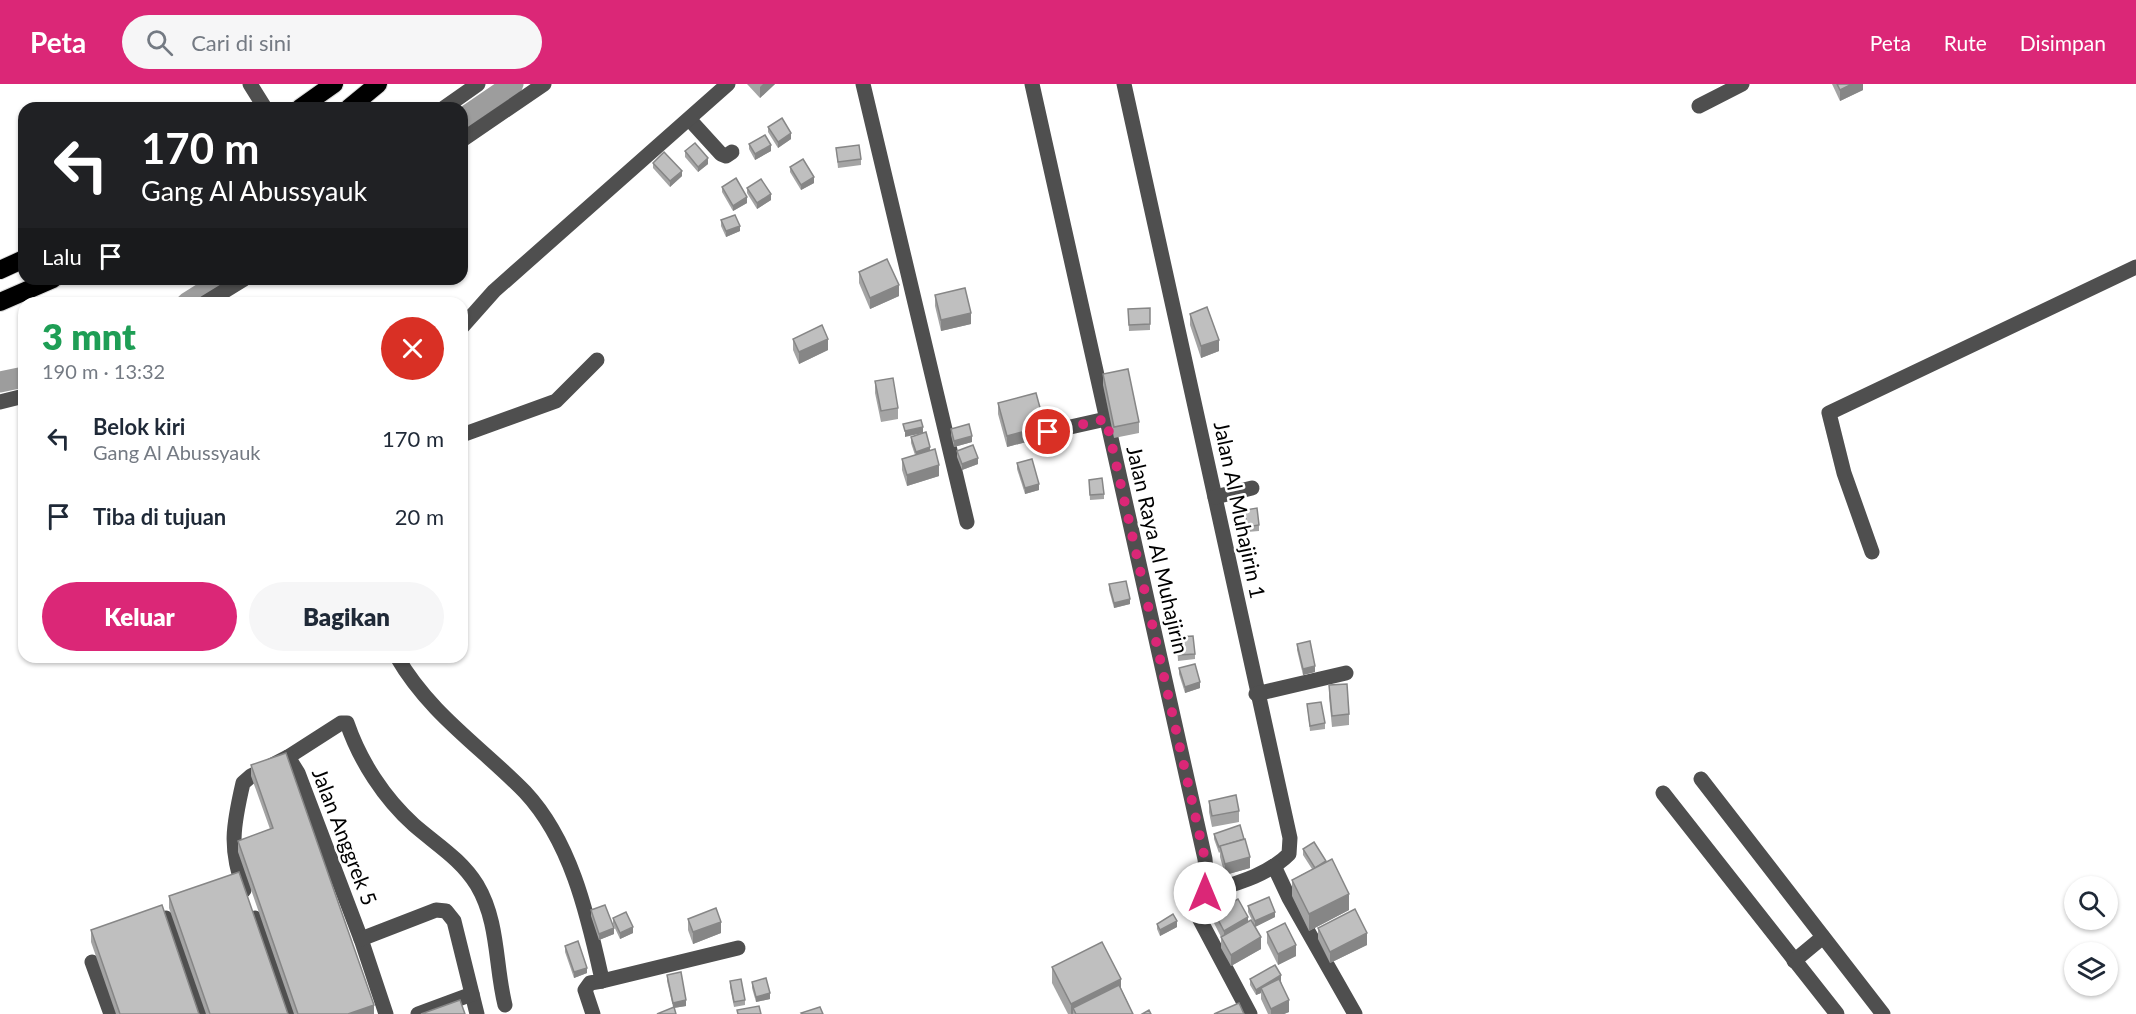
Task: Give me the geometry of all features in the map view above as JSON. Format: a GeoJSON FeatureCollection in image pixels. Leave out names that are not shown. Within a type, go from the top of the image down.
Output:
{"type":"FeatureCollection","features":[{"type":"Feature","properties":{"kind":"highway"},"geometry":{"type":"LineString","coordinates":[[308,102],[334,84]]}},
{"type":"Feature","properties":{"kind":"highway"},"geometry":{"type":"LineString","coordinates":[[356,102],[378,84]]}},
{"type":"Feature","properties":{"kind":"highway"},"geometry":{"type":"LineString","coordinates":[[0,270],[18,262]]}},
{"type":"Feature","properties":{"kind":"highway"},"geometry":{"type":"LineString","coordinates":[[0,302],[39,285]]}},
{"type":"Feature","properties":{"kind":"street"},"geometry":{"type":"LineString","coordinates":[[250,84],[261,102]]}},
{"type":"Feature","properties":{"kind":"street"},"geometry":{"type":"LineString","coordinates":[[452,102],[478,84]]}},
{"type":"Feature","properties":{"kind":"street"},"geometry":{"type":"LineString","coordinates":[[468,136],[544,84]]}},
{"type":"Feature","properties":{"kind":"street"},"geometry":{"type":"LineString","coordinates":[[468,320],[494,291],[728,84]]}},
{"type":"Feature","properties":{"kind":"street"},"geometry":{"type":"LineString","coordinates":[[863,84],[967,522]]}},
{"type":"Feature","properties":{"kind":"street","name":"Jalan Raya Al Muhajirin"},"geometry":{"type":"LineString","coordinates":[[1032,84],[1205,859],[1205,893],[1198,910],[1199,918],[1250,1014]]}},
{"type":"Feature","properties":{"kind":"street","name":"Jalan Al Muhajirin 1"},"geometry":{"type":"LineString","coordinates":[[1124,84],[1290,838],[1289,854],[1274,866],[1245,881],[1205,893]]}},
{"type":"Feature","properties":{"kind":"street"},"geometry":{"type":"LineString","coordinates":[[1699,106],[1742,84]]}},
{"type":"Feature","properties":{"kind":"street"},"geometry":{"type":"LineString","coordinates":[[690,120],[721,154],[726,156],[732,152]]}},
{"type":"Feature","properties":{"kind":"street"},"geometry":{"type":"LineString","coordinates":[[1872,552],[1844,473],[1829,413],[2136,267]]}},
{"type":"Feature","properties":{"kind":"street"},"geometry":{"type":"LineString","coordinates":[[215,297],[234,285]]}},
{"type":"Feature","properties":{"kind":"street"},"geometry":{"type":"LineString","coordinates":[[468,433],[556,401],[597,360]]}},
{"type":"Feature","properties":{"kind":"street"},"geometry":{"type":"LineString","coordinates":[[0,402],[18,398]]}},
{"type":"Feature","properties":{"kind":"street"},"geometry":{"type":"LineString","coordinates":[[1048,432],[1106,419]]}},
{"type":"Feature","properties":{"kind":"street"},"geometry":{"type":"LineString","coordinates":[[1215,497],[1252,488]]}},
{"type":"Feature","properties":{"kind":"street"},"geometry":{"type":"LineString","coordinates":[[401,663],[432,705],[464,738],[524,792],[556,835],[576,885],[602,981]]}},
{"type":"Feature","properties":{"kind":"street"},"geometry":{"type":"LineString","coordinates":[[1257,694],[1346,673]]}},
{"type":"Feature","properties":{"kind":"street"},"geometry":{"type":"LineString","coordinates":[[288,757],[341,723],[347,723],[358,754],[382,788],[413,824],[456,858],[478,887],[492,921],[505,1005]]}},
{"type":"Feature","properties":{"kind":"street","name":"Jalan Anggrek 5"},"geometry":{"type":"LineString","coordinates":[[290,1014],[235,866],[233,848],[234,831],[245,780],[288,757],[298,773],[361,939],[386,1014]]}},
{"type":"Feature","properties":{"kind":"street"},"geometry":{"type":"LineString","coordinates":[[1701,779],[1883,1014]]}},
{"type":"Feature","properties":{"kind":"street"},"geometry":{"type":"LineString","coordinates":[[1663,793],[1837,1014]]}},
{"type":"Feature","properties":{"kind":"street"},"geometry":{"type":"LineString","coordinates":[[1274,866],[1288,898],[1355,1014]]}},
{"type":"Feature","properties":{"kind":"street"},"geometry":{"type":"LineString","coordinates":[[361,939],[436,910],[446,911],[454,921],[477,1014]]}},
{"type":"Feature","properties":{"kind":"street"},"geometry":{"type":"LineString","coordinates":[[164,914],[201,1014]]}},
{"type":"Feature","properties":{"kind":"street"},"geometry":{"type":"LineString","coordinates":[[1794,961],[1823,937]]}},
{"type":"Feature","properties":{"kind":"street"},"geometry":{"type":"LineString","coordinates":[[593,1014],[585,990],[590,983],[738,948]]}},
{"type":"Feature","properties":{"kind":"street"},"geometry":{"type":"LineString","coordinates":[[92,962],[111,1014]]}},
{"type":"Feature","properties":{"kind":"street"},"geometry":{"type":"LineString","coordinates":[[418,1014],[472,994]]}},
{"type":"Feature","properties":{"kind":"building"},"geometry":{"type":"Polygon","coordinates":[[[1837,84],[1852,84],[1840,90],[1837,84]]]}},
{"type":"Feature","properties":{"kind":"building"},"geometry":{"type":"Polygon","coordinates":[[[782,118],[791,133],[778,142],[768,127],[782,118]]]}},
{"type":"Feature","properties":{"kind":"building"},"geometry":{"type":"Polygon","coordinates":[[[765,135],[771,145],[755,154],[749,144],[765,135]]]}},
{"type":"Feature","properties":{"kind":"building"},"geometry":{"type":"Polygon","coordinates":[[[695,143],[708,158],[698,167],[685,151],[695,143]]]}},
{"type":"Feature","properties":{"kind":"building"},"geometry":{"type":"Polygon","coordinates":[[[859,145],[861,159],[838,162],[836,148],[859,145]]]}},
{"type":"Feature","properties":{"kind":"building"},"geometry":{"type":"Polygon","coordinates":[[[664,152],[682,171],[670,181],[653,163],[664,152]]]}},
{"type":"Feature","properties":{"kind":"building"},"geometry":{"type":"Polygon","coordinates":[[[803,159],[814,177],[801,185],[790,167],[803,159]]]}},
{"type":"Feature","properties":{"kind":"building"},"geometry":{"type":"Polygon","coordinates":[[[736,178],[747,197],[733,206],[722,187],[736,178]]]}},
{"type":"Feature","properties":{"kind":"building"},"geometry":{"type":"Polygon","coordinates":[[[761,179],[771,194],[757,203],[747,188],[761,179]]]}},
{"type":"Feature","properties":{"kind":"building"},"geometry":{"type":"Polygon","coordinates":[[[735,215],[740,226],[726,231],[721,220],[735,215]]]}},
{"type":"Feature","properties":{"kind":"building"},"geometry":{"type":"Polygon","coordinates":[[[887,259],[899,285],[870,298],[859,272],[887,259]]]}},
{"type":"Feature","properties":{"kind":"building"},"geometry":{"type":"Polygon","coordinates":[[[965,288],[971,313],[941,320],[935,295],[965,288]]]}},
{"type":"Feature","properties":{"kind":"building"},"geometry":{"type":"Polygon","coordinates":[[[1207,307],[1219,340],[1201,346],[1190,314],[1207,307]]]}},
{"type":"Feature","properties":{"kind":"building"},"geometry":{"type":"Polygon","coordinates":[[[1150,308],[1150,324],[1129,325],[1128,309],[1150,308]]]}},
{"type":"Feature","properties":{"kind":"building"},"geometry":{"type":"Polygon","coordinates":[[[822,325],[828,339],[799,352],[793,339],[822,325]]]}},
{"type":"Feature","properties":{"kind":"building"},"geometry":{"type":"Polygon","coordinates":[[[1128,369],[1139,422],[1114,427],[1103,374],[1128,369]]]}},
{"type":"Feature","properties":{"kind":"building"},"geometry":{"type":"Polygon","coordinates":[[[893,378],[898,408],[881,411],[875,381],[893,378]]]}},
{"type":"Feature","properties":{"kind":"building"},"geometry":{"type":"Polygon","coordinates":[[[1036,393],[1045,426],[1007,436],[998,403],[1036,393]]]}},
{"type":"Feature","properties":{"kind":"building"},"geometry":{"type":"Polygon","coordinates":[[[921,420],[923,427],[905,431],[903,424],[921,420]]]}},
{"type":"Feature","properties":{"kind":"building"},"geometry":{"type":"Polygon","coordinates":[[[969,424],[972,436],[954,441],[951,429],[969,424]]]}},
{"type":"Feature","properties":{"kind":"building"},"geometry":{"type":"Polygon","coordinates":[[[926,432],[930,447],[916,452],[911,437],[926,432]]]}},
{"type":"Feature","properties":{"kind":"building"},"geometry":{"type":"Polygon","coordinates":[[[973,445],[978,458],[962,464],[957,451],[973,445]]]}},
{"type":"Feature","properties":{"kind":"building"},"geometry":{"type":"Polygon","coordinates":[[[935,449],[939,465],[907,475],[902,459],[935,449]]]}},
{"type":"Feature","properties":{"kind":"building"},"geometry":{"type":"Polygon","coordinates":[[[1032,459],[1039,484],[1025,488],[1017,463],[1032,459]]]}},
{"type":"Feature","properties":{"kind":"building"},"geometry":{"type":"Polygon","coordinates":[[[1102,478],[1104,494],[1090,495],[1089,480],[1102,478]]]}},
{"type":"Feature","properties":{"kind":"building"},"geometry":{"type":"Polygon","coordinates":[[[1257,508],[1259,525],[1247,527],[1245,510],[1257,508]]]}},
{"type":"Feature","properties":{"kind":"building"},"geometry":{"type":"Polygon","coordinates":[[[1126,581],[1130,599],[1114,603],[1109,584],[1126,581]]]}},
{"type":"Feature","properties":{"kind":"building"},"geometry":{"type":"Polygon","coordinates":[[[1193,636],[1195,654],[1178,655],[1177,637],[1193,636]]]}},
{"type":"Feature","properties":{"kind":"building"},"geometry":{"type":"Polygon","coordinates":[[[1310,641],[1315,666],[1303,669],[1297,644],[1310,641]]]}},
{"type":"Feature","properties":{"kind":"building"},"geometry":{"type":"Polygon","coordinates":[[[1195,664],[1200,682],[1185,687],[1179,668],[1195,664]]]}},
{"type":"Feature","properties":{"kind":"building"},"geometry":{"type":"Polygon","coordinates":[[[1347,684],[1349,714],[1332,716],[1329,685],[1347,684]]]}},
{"type":"Feature","properties":{"kind":"building"},"geometry":{"type":"Polygon","coordinates":[[[1321,702],[1325,723],[1310,726],[1307,704],[1321,702]]]}},
{"type":"Feature","properties":{"kind":"building"},"geometry":{"type":"Polygon","coordinates":[[[286,753],[374,1005],[348,1014],[298,1014],[238,841],[273,828],[251,765],[286,753]]]}},
{"type":"Feature","properties":{"kind":"building"},"geometry":{"type":"Polygon","coordinates":[[[1236,795],[1239,811],[1212,816],[1209,801],[1236,795]]]}},
{"type":"Feature","properties":{"kind":"building"},"geometry":{"type":"Polygon","coordinates":[[[1240,825],[1244,839],[1219,847],[1214,834],[1240,825]]]}},
{"type":"Feature","properties":{"kind":"building"},"geometry":{"type":"Polygon","coordinates":[[[1245,839],[1250,857],[1225,864],[1220,846],[1245,839]]]}},
{"type":"Feature","properties":{"kind":"building"},"geometry":{"type":"Polygon","coordinates":[[[1314,842],[1326,861],[1315,868],[1303,849],[1314,842]]]}},
{"type":"Feature","properties":{"kind":"building"},"geometry":{"type":"Polygon","coordinates":[[[1332,859],[1349,894],[1309,914],[1292,880],[1332,859]]]}},
{"type":"Feature","properties":{"kind":"building"},"geometry":{"type":"Polygon","coordinates":[[[239,872],[288,1014],[210,1014],[169,896],[239,872]]]}},
{"type":"Feature","properties":{"kind":"building"},"geometry":{"type":"Polygon","coordinates":[[[1180,886],[1192,887],[1191,895],[1179,894],[1180,886]]]}},
{"type":"Feature","properties":{"kind":"building"},"geometry":{"type":"Polygon","coordinates":[[[1269,897],[1275,912],[1255,921],[1248,906],[1269,897]]]}},
{"type":"Feature","properties":{"kind":"building"},"geometry":{"type":"Polygon","coordinates":[[[1238,899],[1248,917],[1224,931],[1214,912],[1238,899]]]}},
{"type":"Feature","properties":{"kind":"building"},"geometry":{"type":"Polygon","coordinates":[[[162,905],[199,1014],[120,1014],[91,930],[162,905]]]}},
{"type":"Feature","properties":{"kind":"building"},"geometry":{"type":"Polygon","coordinates":[[[605,905],[614,928],[599,934],[591,910],[605,905]]]}},
{"type":"Feature","properties":{"kind":"building"},"geometry":{"type":"Polygon","coordinates":[[[716,908],[721,922],[693,932],[688,919],[716,908]]]}},
{"type":"Feature","properties":{"kind":"building"},"geometry":{"type":"Polygon","coordinates":[[[1355,909],[1367,933],[1330,952],[1318,928],[1355,909]]]}},
{"type":"Feature","properties":{"kind":"building"},"geometry":{"type":"Polygon","coordinates":[[[626,912],[633,927],[620,933],[613,918],[626,912]]]}},
{"type":"Feature","properties":{"kind":"building"},"geometry":{"type":"Polygon","coordinates":[[[1173,914],[1177,921],[1160,930],[1157,924],[1173,914]]]}},
{"type":"Feature","properties":{"kind":"building"},"geometry":{"type":"Polygon","coordinates":[[[1251,920],[1261,937],[1231,955],[1221,937],[1251,920]]]}},
{"type":"Feature","properties":{"kind":"building"},"geometry":{"type":"Polygon","coordinates":[[[1285,923],[1296,945],[1278,954],[1267,932],[1285,923]]]}},
{"type":"Feature","properties":{"kind":"building"},"geometry":{"type":"Polygon","coordinates":[[[578,941],[587,968],[574,972],[565,946],[578,941]]]}},
{"type":"Feature","properties":{"kind":"building"},"geometry":{"type":"Polygon","coordinates":[[[1102,942],[1121,979],[1071,1004],[1052,967],[1102,942]]]}},
{"type":"Feature","properties":{"kind":"building"},"geometry":{"type":"Polygon","coordinates":[[[1275,965],[1281,975],[1256,990],[1250,979],[1275,965]]]}},
{"type":"Feature","properties":{"kind":"building"},"geometry":{"type":"Polygon","coordinates":[[[681,972],[686,1000],[673,1003],[667,975],[681,972]]]}},
{"type":"Feature","properties":{"kind":"building"},"geometry":{"type":"Polygon","coordinates":[[[766,978],[770,993],[756,997],[752,982],[766,978]]]}},
{"type":"Feature","properties":{"kind":"building"},"geometry":{"type":"Polygon","coordinates":[[[741,979],[745,1000],[734,1002],[730,981],[741,979]]]}},
{"type":"Feature","properties":{"kind":"building"},"geometry":{"type":"Polygon","coordinates":[[[1279,979],[1289,1000],[1271,1009],[1261,988],[1279,979]]]}},
{"type":"Feature","properties":{"kind":"building"},"geometry":{"type":"Polygon","coordinates":[[[1119,985],[1133,1014],[1076,1014],[1073,1008],[1119,985]]]}},
{"type":"Feature","properties":{"kind":"building"},"geometry":{"type":"Polygon","coordinates":[[[460,1000],[465,1014],[421,1014],[460,1000]]]}},
{"type":"Feature","properties":{"kind":"building"},"geometry":{"type":"Polygon","coordinates":[[[1239,1003],[1244,1014],[1214,1014],[1239,1003]]]}},
{"type":"Feature","properties":{"kind":"building"},"geometry":{"type":"Polygon","coordinates":[[[759,1006],[761,1014],[738,1014],[737,1010],[759,1006]]]}},
{"type":"Feature","properties":{"kind":"building"},"geometry":{"type":"Polygon","coordinates":[[[674,1007],[676,1014],[657,1014],[674,1007]]]}},
{"type":"Feature","properties":{"kind":"building"},"geometry":{"type":"Polygon","coordinates":[[[820,1007],[823,1014],[801,1013],[820,1007]]]}},
{"type":"Feature","properties":{"kind":"waterway"},"geometry":{"type":"LineString","coordinates":[[468,115],[513,84]]}},
{"type":"Feature","properties":{"kind":"waterway"},"geometry":{"type":"LineString","coordinates":[[196,297],[216,285]]}},
{"type":"Feature","properties":{"kind":"waterway"},"geometry":{"type":"LineString","coordinates":[[0,382],[18,378]]}},
{"type":"Feature","properties":{"kind":"route"},"geometry":{"type":"LineString","coordinates":[[1048,432],[1106,419],[1205,859],[1207,883],[1205,893]]}}]}
